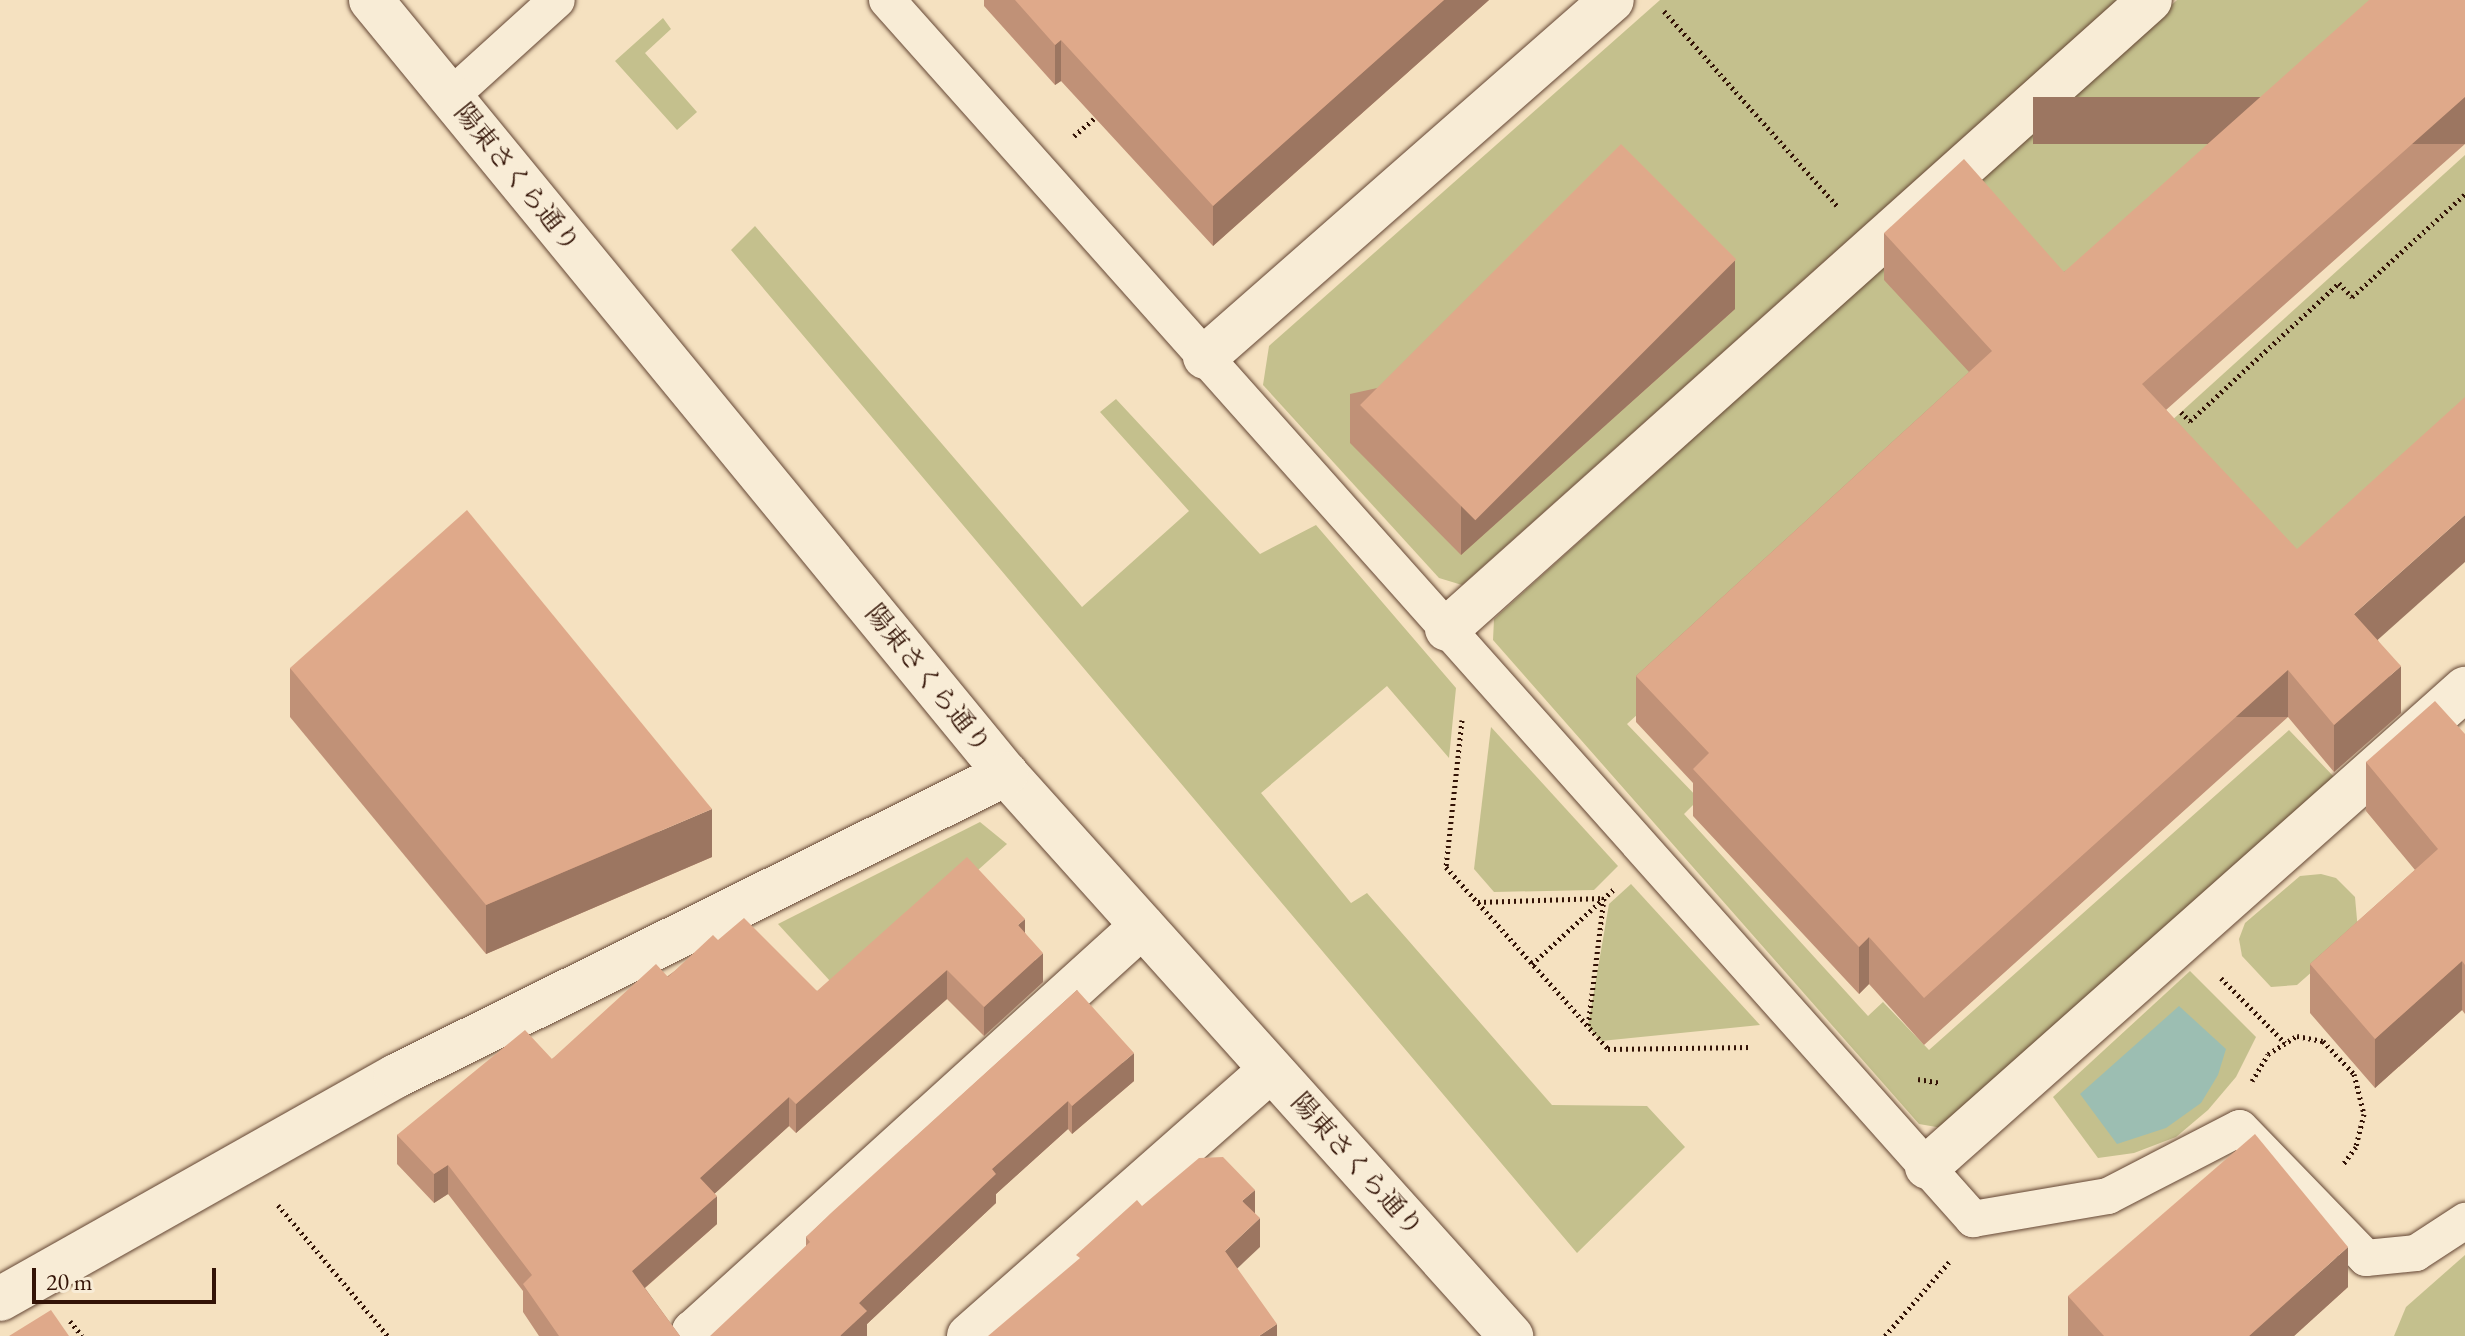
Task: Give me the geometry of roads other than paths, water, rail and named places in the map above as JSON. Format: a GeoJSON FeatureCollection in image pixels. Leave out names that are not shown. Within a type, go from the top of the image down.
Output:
{"type":"FeatureCollection","features":[{"type":"Feature","properties":{"kind":"street","name":"陽東さくら通り"},"geometry":{"type":"LineString","coordinates":[[371,0],[1006,774],[1511,1336]]}},
{"type":"Feature","properties":{"kind":"street"},"geometry":{"type":"LineString","coordinates":[[1205,357],[1612,0]]}},
{"type":"Feature","properties":{"kind":"street"},"geometry":{"type":"LineString","coordinates":[[1458,641],[1873,247],[2150,0]]}},
{"type":"Feature","properties":{"kind":"street"},"geometry":{"type":"LineString","coordinates":[[1927,1167],[2465,689]]}},
{"type":"Feature","properties":{"kind":"street"},"geometry":{"type":"LineString","coordinates":[[0,1299],[396,1076],[1006,774]]}},
{"type":"Feature","properties":{"kind":"street"},"geometry":{"type":"LineString","coordinates":[[698,1336],[694,1332],[1142,926]]}},
{"type":"Feature","properties":{"kind":"street"},"geometry":{"type":"LineString","coordinates":[[969,1336],[1271,1070]]}},
{"type":"Feature","properties":{"kind":"lane"},"geometry":{"type":"LineString","coordinates":[[450,97],[557,0]]}},
{"type":"Feature","properties":{"kind":"lane"},"geometry":{"type":"LineString","coordinates":[[887,0],[1973,1219],[2108,1196],[2240,1128],[2366,1258],[2416,1253],[2465,1221]]}},
{"type":"Feature","properties":{"kind":"water"},"geometry":{"type":"Polygon","coordinates":[[[2179,1006],[2226,1049],[2218,1075],[2201,1103],[2166,1128],[2117,1144],[2080,1094],[2179,1006]]]}}]}
